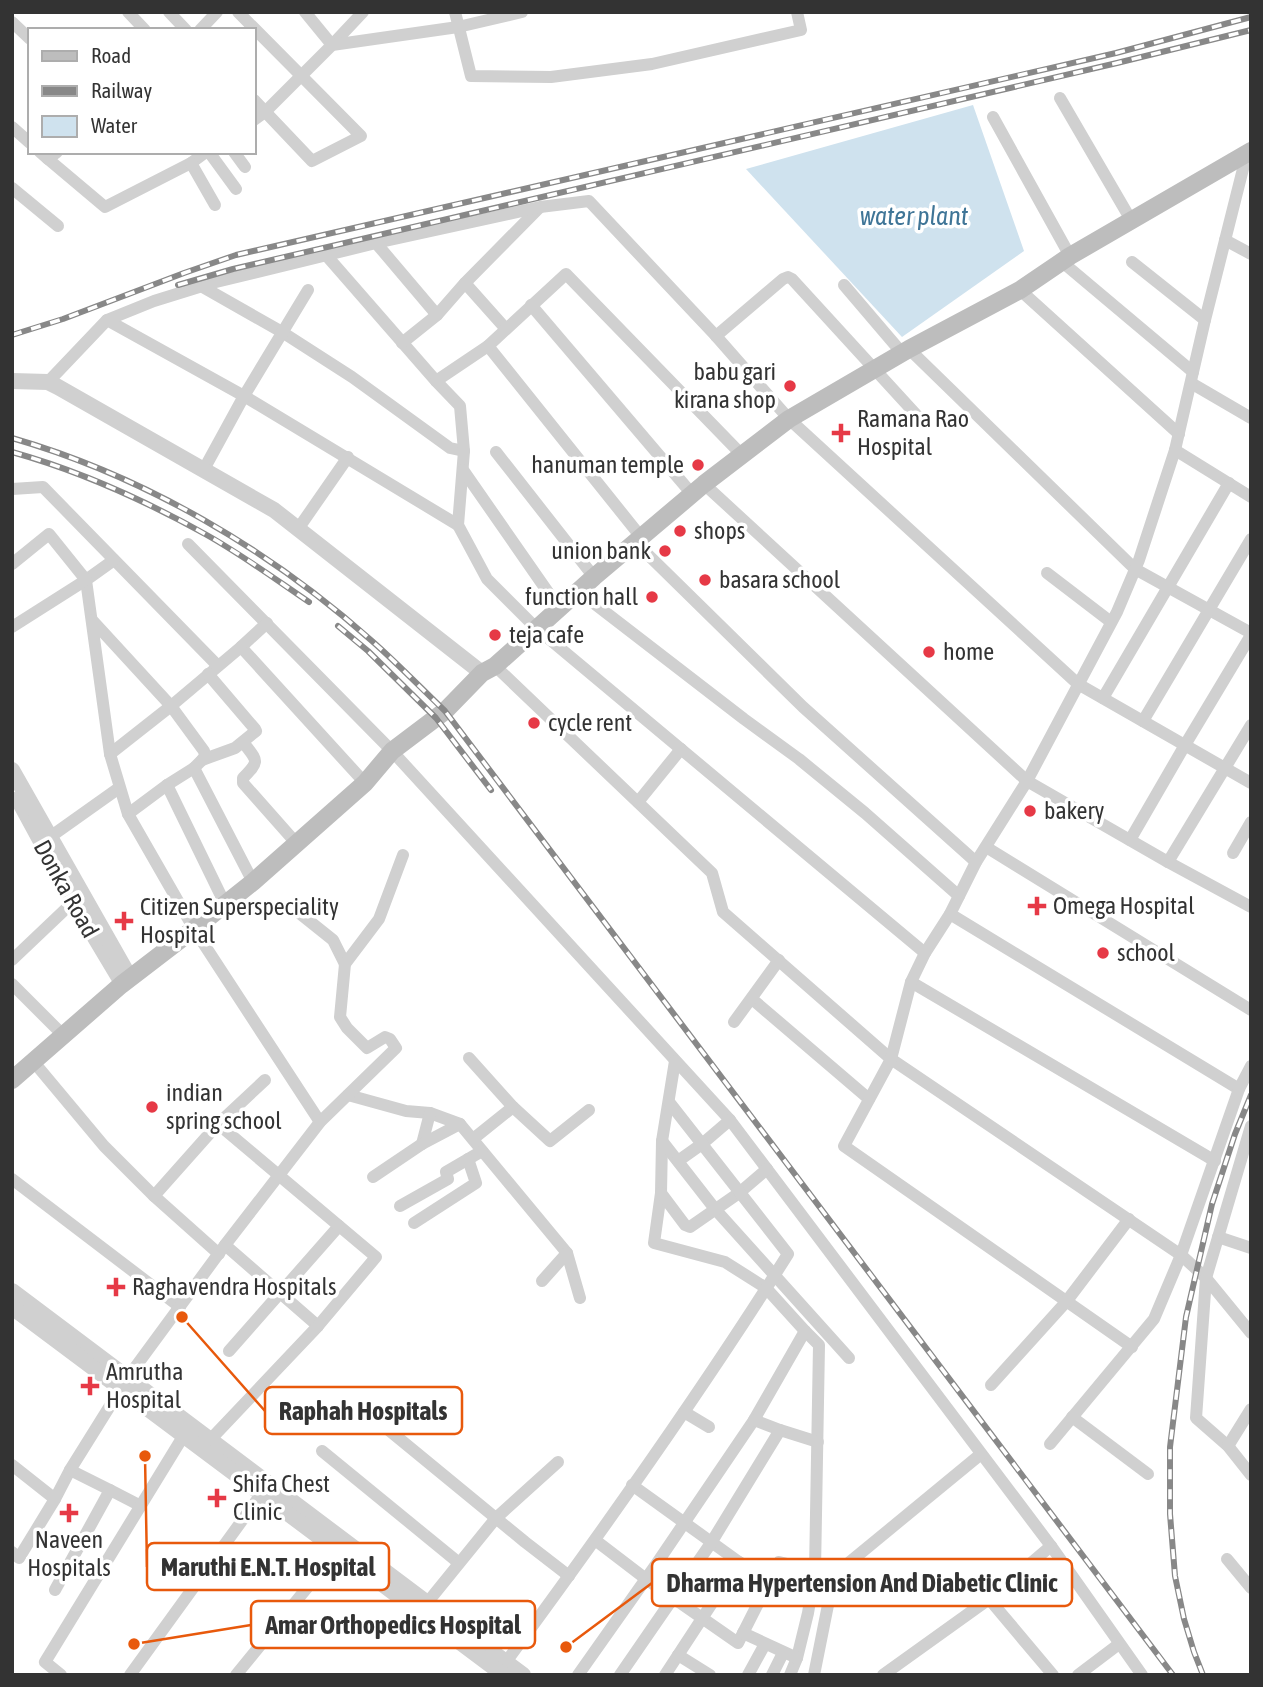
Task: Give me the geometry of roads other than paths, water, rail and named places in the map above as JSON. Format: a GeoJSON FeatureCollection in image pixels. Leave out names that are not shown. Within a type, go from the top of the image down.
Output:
{"type":"FeatureCollection","features":[{"type":"Feature","properties":{"kind":"main road"},"geometry":{"type":"LineString","coordinates":[[12,1080],[125,981],[253,882],[365,783],[392,751],[445,711],[578,590],[741,454],[789,419],[906,351],[1020,290],[1066,258],[1249,152]]}},
{"type":"Feature","properties":{"kind":"street"},"geometry":{"type":"LineString","coordinates":[[128,12],[143,28]]}},
{"type":"Feature","properties":{"kind":"street"},"geometry":{"type":"LineString","coordinates":[[169,12],[184,28]]}},
{"type":"Feature","properties":{"kind":"street"},"geometry":{"type":"LineString","coordinates":[[202,28],[217,12]]}},
{"type":"Feature","properties":{"kind":"street"},"geometry":{"type":"LineString","coordinates":[[238,12],[254,28]]}},
{"type":"Feature","properties":{"kind":"street"},"geometry":{"type":"LineString","coordinates":[[305,12],[332,45]]}},
{"type":"Feature","properties":{"kind":"street"},"geometry":{"type":"LineString","coordinates":[[256,119],[301,77],[363,12]]}},
{"type":"Feature","properties":{"kind":"street"},"geometry":{"type":"LineString","coordinates":[[455,12],[471,76],[551,77],[652,64],[802,30],[797,12]]}},
{"type":"Feature","properties":{"kind":"street"},"geometry":{"type":"LineString","coordinates":[[332,45],[458,27],[522,12]]}},
{"type":"Feature","properties":{"kind":"street"},"geometry":{"type":"LineString","coordinates":[[12,22],[28,37]]}},
{"type":"Feature","properties":{"kind":"street"},"geometry":{"type":"LineString","coordinates":[[256,31],[361,136],[312,161],[256,102]]}},
{"type":"Feature","properties":{"kind":"street"},"geometry":{"type":"LineString","coordinates":[[1060,98],[1131,220]]}},
{"type":"Feature","properties":{"kind":"street"},"geometry":{"type":"LineString","coordinates":[[993,117],[1066,258],[1192,378],[1249,417],[1251,402]]}},
{"type":"Feature","properties":{"kind":"street"},"geometry":{"type":"LineString","coordinates":[[12,127],[28,141]]}},
{"type":"Feature","properties":{"kind":"street"},"geometry":{"type":"LineString","coordinates":[[1132,1347],[844,1146],[891,1059],[912,982],[925,953],[950,914],[976,862],[1027,781],[1111,622],[1135,569],[1175,450],[1205,320],[1249,152]]}},
{"type":"Feature","properties":{"kind":"street"},"geometry":{"type":"LineString","coordinates":[[48,155],[105,207],[205,154]]}},
{"type":"Feature","properties":{"kind":"street"},"geometry":{"type":"LineString","coordinates":[[210,154],[236,189]]}},
{"type":"Feature","properties":{"kind":"street"},"geometry":{"type":"LineString","coordinates":[[235,154],[245,167]]}},
{"type":"Feature","properties":{"kind":"street"},"geometry":{"type":"LineString","coordinates":[[191,163],[215,205]]}},
{"type":"Feature","properties":{"kind":"street"},"geometry":{"type":"LineString","coordinates":[[12,188],[58,226]]}},
{"type":"Feature","properties":{"kind":"street"},"geometry":{"type":"LineString","coordinates":[[48,382],[107,320],[154,301],[201,286],[376,243],[540,207],[589,201],[716,336],[789,419],[1078,684],[1251,783]]}},
{"type":"Feature","properties":{"kind":"street"},"geometry":{"type":"LineString","coordinates":[[402,343],[437,314],[540,207]]}},
{"type":"Feature","properties":{"kind":"street"},"geometry":{"type":"LineString","coordinates":[[1225,240],[1251,254]]}},
{"type":"Feature","properties":{"kind":"street"},"geometry":{"type":"LineString","coordinates":[[376,243],[437,314]]}},
{"type":"Feature","properties":{"kind":"street"},"geometry":{"type":"LineString","coordinates":[[326,255],[460,406],[464,451],[458,525]]}},
{"type":"Feature","properties":{"kind":"street"},"geometry":{"type":"LineString","coordinates":[[1132,262],[1205,320]]}},
{"type":"Feature","properties":{"kind":"street"},"geometry":{"type":"LineString","coordinates":[[436,382],[488,346],[566,274],[741,454]]}},
{"type":"Feature","properties":{"kind":"street"},"geometry":{"type":"LineString","coordinates":[[716,336],[783,279],[792,279],[922,421]]}},
{"type":"Feature","properties":{"kind":"street"},"geometry":{"type":"LineString","coordinates":[[465,283],[506,329]]}},
{"type":"Feature","properties":{"kind":"street"},"geometry":{"type":"LineString","coordinates":[[844,285],[906,351],[1135,569],[1251,634],[1130,840]]}},
{"type":"Feature","properties":{"kind":"street"},"geometry":{"type":"LineString","coordinates":[[201,286],[282,332],[352,377],[450,448],[464,451]]}},
{"type":"Feature","properties":{"kind":"street"},"geometry":{"type":"LineString","coordinates":[[203,471],[244,396],[308,290]]}},
{"type":"Feature","properties":{"kind":"street"},"geometry":{"type":"LineString","coordinates":[[1020,290],[1179,434]]}},
{"type":"Feature","properties":{"kind":"street"},"geometry":{"type":"LineString","coordinates":[[531,305],[698,489],[1027,781],[1251,907]]}},
{"type":"Feature","properties":{"kind":"street"},"geometry":{"type":"LineString","coordinates":[[107,320],[244,396],[458,525],[487,579],[536,628],[925,953]]}},
{"type":"Feature","properties":{"kind":"street"},"geometry":{"type":"LineString","coordinates":[[488,346],[638,540],[803,708],[976,862]]}},
{"type":"Feature","properties":{"kind":"street"},"geometry":{"type":"LineString","coordinates":[[12,381],[48,382],[274,510],[489,670],[638,802],[712,873],[723,912],[891,1059],[1181,1255],[1206,1278],[1251,1333]]}},
{"type":"Feature","properties":{"kind":"street"},"geometry":{"type":"LineString","coordinates":[[1175,450],[1251,497]]}},
{"type":"Feature","properties":{"kind":"street"},"geometry":{"type":"LineString","coordinates":[[496,452],[594,577]]}},
{"type":"Feature","properties":{"kind":"street"},"geometry":{"type":"LineString","coordinates":[[298,528],[348,457]]}},
{"type":"Feature","properties":{"kind":"street"},"geometry":{"type":"LineString","coordinates":[[463,470],[559,608]]}},
{"type":"Feature","properties":{"kind":"street"},"geometry":{"type":"LineString","coordinates":[[1104,698],[1228,483]]}},
{"type":"Feature","properties":{"kind":"street"},"geometry":{"type":"LineString","coordinates":[[12,489],[43,487],[114,560],[213,670],[255,729],[254,733],[235,748],[198,764],[128,814]]}},
{"type":"Feature","properties":{"kind":"street"},"geometry":{"type":"LineString","coordinates":[[12,564],[49,534],[86,580],[110,754],[128,814],[194,929],[320,1122]]}},
{"type":"Feature","properties":{"kind":"street"},"geometry":{"type":"LineString","coordinates":[[1143,721],[1251,540]]}},
{"type":"Feature","properties":{"kind":"street"},"geometry":{"type":"LineString","coordinates":[[188,544],[392,751],[730,1120],[1051,1546],[1142,1675]]}},
{"type":"Feature","properties":{"kind":"street"},"geometry":{"type":"LineString","coordinates":[[12,626],[114,560]]}},
{"type":"Feature","properties":{"kind":"street"},"geometry":{"type":"LineString","coordinates":[[1047,573],[1111,622]]}},
{"type":"Feature","properties":{"kind":"street"},"geometry":{"type":"LineString","coordinates":[[578,590],[799,759],[959,896]]}},
{"type":"Feature","properties":{"kind":"street"},"geometry":{"type":"LineString","coordinates":[[92,620],[171,706],[204,751],[205,754],[198,764]]}},
{"type":"Feature","properties":{"kind":"street"},"geometry":{"type":"LineString","coordinates":[[110,754],[171,706],[267,623]]}},
{"type":"Feature","properties":{"kind":"street"},"geometry":{"type":"LineString","coordinates":[[241,647],[365,783]]}},
{"type":"Feature","properties":{"kind":"street"},"geometry":{"type":"LineString","coordinates":[[1168,862],[1251,725]]}},
{"type":"Feature","properties":{"kind":"street"},"geometry":{"type":"LineString","coordinates":[[243,742],[256,762],[243,778],[243,783],[296,844]]}},
{"type":"Feature","properties":{"kind":"street"},"geometry":{"type":"LineString","coordinates":[[638,802],[681,749]]}},
{"type":"Feature","properties":{"kind":"street"},"geometry":{"type":"LineString","coordinates":[[198,764],[253,882]]}},
{"type":"Feature","properties":{"kind":"street","name":"Donka Road"},"geometry":{"type":"LineString","coordinates":[[12,771],[50,837],[125,981]]}},
{"type":"Feature","properties":{"kind":"street"},"geometry":{"type":"LineString","coordinates":[[167,785],[225,904]]}},
{"type":"Feature","properties":{"kind":"street"},"geometry":{"type":"LineString","coordinates":[[50,837],[120,788]]}},
{"type":"Feature","properties":{"kind":"street","name":"Donka Road"},"geometry":{"type":"LineString","coordinates":[[13,797],[72,903],[125,981]]}},
{"type":"Feature","properties":{"kind":"street"},"geometry":{"type":"LineString","coordinates":[[1233,853],[1251,822]]}},
{"type":"Feature","properties":{"kind":"street"},"geometry":{"type":"LineString","coordinates":[[986,847],[1251,1010]]}},
{"type":"Feature","properties":{"kind":"street"},"geometry":{"type":"LineString","coordinates":[[15,1560],[124,1383],[222,1249],[320,1122],[396,1048],[390,1039],[385,1037],[367,1048],[340,1017],[345,964],[379,919],[403,855]]}},
{"type":"Feature","properties":{"kind":"street"},"geometry":{"type":"LineString","coordinates":[[12,960],[72,903]]}},
{"type":"Feature","properties":{"kind":"street"},"geometry":{"type":"LineString","coordinates":[[299,912],[333,940],[345,964]]}},
{"type":"Feature","properties":{"kind":"street"},"geometry":{"type":"LineString","coordinates":[[950,914],[1239,1089]]}},
{"type":"Feature","properties":{"kind":"street"},"geometry":{"type":"LineString","coordinates":[[734,1022],[779,960]]}},
{"type":"Feature","properties":{"kind":"street"},"geometry":{"type":"LineString","coordinates":[[912,982],[1214,1161]]}},
{"type":"Feature","properties":{"kind":"street"},"geometry":{"type":"LineString","coordinates":[[12,984],[63,1035]]}},
{"type":"Feature","properties":{"kind":"street"},"geometry":{"type":"LineString","coordinates":[[752,999],[869,1099]]}},
{"type":"Feature","properties":{"kind":"street"},"geometry":{"type":"LineString","coordinates":[[469,1058],[513,1107],[550,1141],[589,1110]]}},
{"type":"Feature","properties":{"kind":"street"},"geometry":{"type":"LineString","coordinates":[[33,1061],[104,1146],[154,1196],[281,1293],[318,1326]]}},
{"type":"Feature","properties":{"kind":"street"},"geometry":{"type":"LineString","coordinates":[[675,1061],[662,1142],[661,1193],[654,1243],[725,1262],[766,1288],[819,1345],[816,1571],[797,1658],[790,1675]]}},
{"type":"Feature","properties":{"kind":"street"},"geometry":{"type":"LineString","coordinates":[[1050,1444],[1154,1319],[1181,1255],[1239,1089],[1251,1066]]}},
{"type":"Feature","properties":{"kind":"street"},"geometry":{"type":"LineString","coordinates":[[154,1196],[218,1124],[265,1080]]}},
{"type":"Feature","properties":{"kind":"street"},"geometry":{"type":"LineString","coordinates":[[348,1095],[406,1111],[430,1113],[460,1124],[567,1254],[580,1298]]}},
{"type":"Feature","properties":{"kind":"street"},"geometry":{"type":"LineString","coordinates":[[495,1669],[569,1576],[684,1412],[788,1254],[669,1102]]}},
{"type":"Feature","properties":{"kind":"street"},"geometry":{"type":"LineString","coordinates":[[473,1139],[513,1107]]}},
{"type":"Feature","properties":{"kind":"street"},"geometry":{"type":"LineString","coordinates":[[422,1144],[430,1113]]}},
{"type":"Feature","properties":{"kind":"street"},"geometry":{"type":"LineString","coordinates":[[678,1161],[730,1120]]}},
{"type":"Feature","properties":{"kind":"street"},"geometry":{"type":"LineString","coordinates":[[210,1440],[318,1326],[376,1257],[218,1124]]}},
{"type":"Feature","properties":{"kind":"street"},"geometry":{"type":"LineString","coordinates":[[373,1177],[422,1144],[460,1124]]}},
{"type":"Feature","properties":{"kind":"street"},"geometry":{"type":"LineString","coordinates":[[1251,1126],[1206,1278],[1196,1418],[1228,1446],[1251,1475]]}},
{"type":"Feature","properties":{"kind":"street"},"geometry":{"type":"LineString","coordinates":[[662,1142],[715,1209],[849,1358]]}},
{"type":"Feature","properties":{"kind":"street"},"geometry":{"type":"LineString","coordinates":[[400,1206],[448,1179],[446,1172],[482,1151]]}},
{"type":"Feature","properties":{"kind":"street"},"geometry":{"type":"LineString","coordinates":[[414,1223],[476,1184],[468,1158]]}},
{"type":"Feature","properties":{"kind":"street"},"geometry":{"type":"LineString","coordinates":[[661,1193],[685,1225],[690,1227],[767,1169]]}},
{"type":"Feature","properties":{"kind":"street"},"geometry":{"type":"LineString","coordinates":[[12,1179],[180,1307]]}},
{"type":"Feature","properties":{"kind":"street"},"geometry":{"type":"LineString","coordinates":[[991,1385],[1066,1302],[1129,1219]]}},
{"type":"Feature","properties":{"kind":"street"},"geometry":{"type":"LineString","coordinates":[[229,1351],[338,1226]]}},
{"type":"Feature","properties":{"kind":"street"},"geometry":{"type":"LineString","coordinates":[[1218,1237],[1251,1248]]}},
{"type":"Feature","properties":{"kind":"street"},"geometry":{"type":"LineString","coordinates":[[542,1282],[567,1254]]}},
{"type":"Feature","properties":{"kind":"street"},"geometry":{"type":"LineString","coordinates":[[12,1291],[184,1435],[337,1551],[495,1669],[523,1675]]}},
{"type":"Feature","properties":{"kind":"street"},"geometry":{"type":"LineString","coordinates":[[12,1307],[210,1440],[427,1604],[495,1669]]}},
{"type":"Feature","properties":{"kind":"street"},"geometry":{"type":"LineString","coordinates":[[578,1675],[754,1420],[805,1331]]}},
{"type":"Feature","properties":{"kind":"street"},"geometry":{"type":"LineString","coordinates":[[351,1399],[569,1576]]}},
{"type":"Feature","properties":{"kind":"street"},"geometry":{"type":"LineString","coordinates":[[1228,1446],[1251,1409]]}},
{"type":"Feature","properties":{"kind":"street"},"geometry":{"type":"LineString","coordinates":[[684,1412],[709,1427]]}},
{"type":"Feature","properties":{"kind":"street"},"geometry":{"type":"LineString","coordinates":[[1072,1417],[1148,1474]]}},
{"type":"Feature","properties":{"kind":"street"},"geometry":{"type":"LineString","coordinates":[[754,1420],[818,1442]]}},
{"type":"Feature","properties":{"kind":"street"},"geometry":{"type":"LineString","coordinates":[[620,1675],[711,1543],[780,1430]]}},
{"type":"Feature","properties":{"kind":"street"},"geometry":{"type":"LineString","coordinates":[[61,1675],[45,1662],[184,1435]]}},
{"type":"Feature","properties":{"kind":"street"},"geometry":{"type":"LineString","coordinates":[[322,1451],[459,1563]]}},
{"type":"Feature","properties":{"kind":"street"},"geometry":{"type":"LineString","coordinates":[[814,1675],[834,1575],[981,1454]]}},
{"type":"Feature","properties":{"kind":"street"},"geometry":{"type":"LineString","coordinates":[[427,1604],[496,1518],[558,1462]]}},
{"type":"Feature","properties":{"kind":"street"},"geometry":{"type":"LineString","coordinates":[[12,1465],[55,1499]]}},
{"type":"Feature","properties":{"kind":"street"},"geometry":{"type":"LineString","coordinates":[[70,1469],[141,1506]]}},
{"type":"Feature","properties":{"kind":"street"},"geometry":{"type":"LineString","coordinates":[[632,1486],[711,1543],[770,1580]]}},
{"type":"Feature","properties":{"kind":"street"},"geometry":{"type":"LineString","coordinates":[[55,1590],[110,1490]]}},
{"type":"Feature","properties":{"kind":"street"},"geometry":{"type":"LineString","coordinates":[[130,1675],[262,1493]]}},
{"type":"Feature","properties":{"kind":"street"},"geometry":{"type":"LineString","coordinates":[[594,1540],[738,1643],[779,1562],[834,1575]]}},
{"type":"Feature","properties":{"kind":"street"},"geometry":{"type":"LineString","coordinates":[[883,1675],[989,1599],[1051,1546]]}},
{"type":"Feature","properties":{"kind":"street"},"geometry":{"type":"LineString","coordinates":[[236,1675],[337,1551]]}},
{"type":"Feature","properties":{"kind":"street"},"geometry":{"type":"LineString","coordinates":[[1227,1559],[1251,1588]]}},
{"type":"Feature","properties":{"kind":"street"},"geometry":{"type":"LineString","coordinates":[[665,1675],[739,1562]]}},
{"type":"Feature","properties":{"kind":"street"},"geometry":{"type":"LineString","coordinates":[[989,1599],[1053,1675]]}},
{"type":"Feature","properties":{"kind":"street"},"geometry":{"type":"LineString","coordinates":[[743,1633],[797,1658]]}},
{"type":"Feature","properties":{"kind":"street"},"geometry":{"type":"LineString","coordinates":[[748,1675],[765,1644]]}},
{"type":"Feature","properties":{"kind":"street"},"geometry":{"type":"LineString","coordinates":[[1079,1675],[1119,1644]]}},
{"type":"Feature","properties":{"kind":"street"},"geometry":{"type":"LineString","coordinates":[[772,1675],[783,1653]]}},
{"type":"Feature","properties":{"kind":"street"},"geometry":{"type":"LineString","coordinates":[[678,1655],[710,1675]]}},
{"type":"Feature","properties":{"kind":"water","name":"water plant"},"geometry":{"type":"Polygon","coordinates":[[[973,105],[1024,251],[902,337],[746,169],[973,105]]]}},
{"type":"Feature","properties":{"kind":"railway"},"geometry":{"type":"LineString","coordinates":[[12,335],[236,255],[1116,53],[1251,17]]}},
{"type":"Feature","properties":{"kind":"railway"},"geometry":{"type":"LineString","coordinates":[[178,285],[233,269],[1251,30]]}},
{"type":"Feature","properties":{"kind":"railway"},"geometry":{"type":"LineString","coordinates":[[12,438],[110,473],[157,495],[248,547],[333,608],[381,649],[445,711],[1173,1675]]}},
{"type":"Feature","properties":{"kind":"railway"},"geometry":{"type":"LineString","coordinates":[[12,452],[87,477],[159,510],[232,550],[309,602]]}},
{"type":"Feature","properties":{"kind":"railway"},"geometry":{"type":"LineString","coordinates":[[338,626],[368,651],[436,718],[491,790]]}},
{"type":"Feature","properties":{"kind":"railway"},"geometry":{"type":"LineString","coordinates":[[1203,1675],[1184,1619],[1175,1576],[1170,1514],[1170,1447],[1186,1317],[1212,1204],[1251,1095]]}},
{"type":"Feature","properties":{"kind":"place","name":"babu gari kirana shop"},"geometry":{"type":"Point","coordinates":[790,386]}},
{"type":"Feature","properties":{"kind":"place","name":"Ramana Rao Hospital"},"geometry":{"type":"Point","coordinates":[841,433]}},
{"type":"Feature","properties":{"kind":"place","name":"hanuman temple"},"geometry":{"type":"Point","coordinates":[698,465]}},
{"type":"Feature","properties":{"kind":"place","name":"shops"},"geometry":{"type":"Point","coordinates":[680,531]}},
{"type":"Feature","properties":{"kind":"place","name":"union bank"},"geometry":{"type":"Point","coordinates":[665,551]}},
{"type":"Feature","properties":{"kind":"place","name":"basara school"},"geometry":{"type":"Point","coordinates":[705,580]}},
{"type":"Feature","properties":{"kind":"place","name":"function hall"},"geometry":{"type":"Point","coordinates":[652,597]}},
{"type":"Feature","properties":{"kind":"place","name":"teja cafe"},"geometry":{"type":"Point","coordinates":[495,635]}},
{"type":"Feature","properties":{"kind":"place","name":"home"},"geometry":{"type":"Point","coordinates":[929,652]}},
{"type":"Feature","properties":{"kind":"place","name":"cycle rent"},"geometry":{"type":"Point","coordinates":[534,723]}},
{"type":"Feature","properties":{"kind":"place","name":"bakery"},"geometry":{"type":"Point","coordinates":[1030,811]}},
{"type":"Feature","properties":{"kind":"place","name":"Omega Hospital"},"geometry":{"type":"Point","coordinates":[1037,906]}},
{"type":"Feature","properties":{"kind":"place","name":"Citizen Superspeciality Hospital"},"geometry":{"type":"Point","coordinates":[124,921]}},
{"type":"Feature","properties":{"kind":"place","name":"school"},"geometry":{"type":"Point","coordinates":[1103,953]}},
{"type":"Feature","properties":{"kind":"place","name":"indian spring school"},"geometry":{"type":"Point","coordinates":[152,1107]}},
{"type":"Feature","properties":{"kind":"place","name":"Raghavendra Hospitals"},"geometry":{"type":"Point","coordinates":[116,1287]}},
{"type":"Feature","properties":{"kind":"place","name":"Raphah Hospitals"},"geometry":{"type":"Point","coordinates":[182,1317]}},
{"type":"Feature","properties":{"kind":"place","name":"Amrutha Hospital"},"geometry":{"type":"Point","coordinates":[90,1386]}},
{"type":"Feature","properties":{"kind":"place","name":"Maruthi E.N.T. Hospital"},"geometry":{"type":"Point","coordinates":[145,1456]}},
{"type":"Feature","properties":{"kind":"place","name":"Shifa Chest Clinic"},"geometry":{"type":"Point","coordinates":[217,1498]}},
{"type":"Feature","properties":{"kind":"place","name":"Naveen Hospitals"},"geometry":{"type":"Point","coordinates":[69,1513]}},
{"type":"Feature","properties":{"kind":"place","name":"Amar Orthopedics Hospital"},"geometry":{"type":"Point","coordinates":[134,1644]}},
{"type":"Feature","properties":{"kind":"place","name":"Dharma Hypertension And Diabetic Clinic"},"geometry":{"type":"Point","coordinates":[566,1647]}}]}
